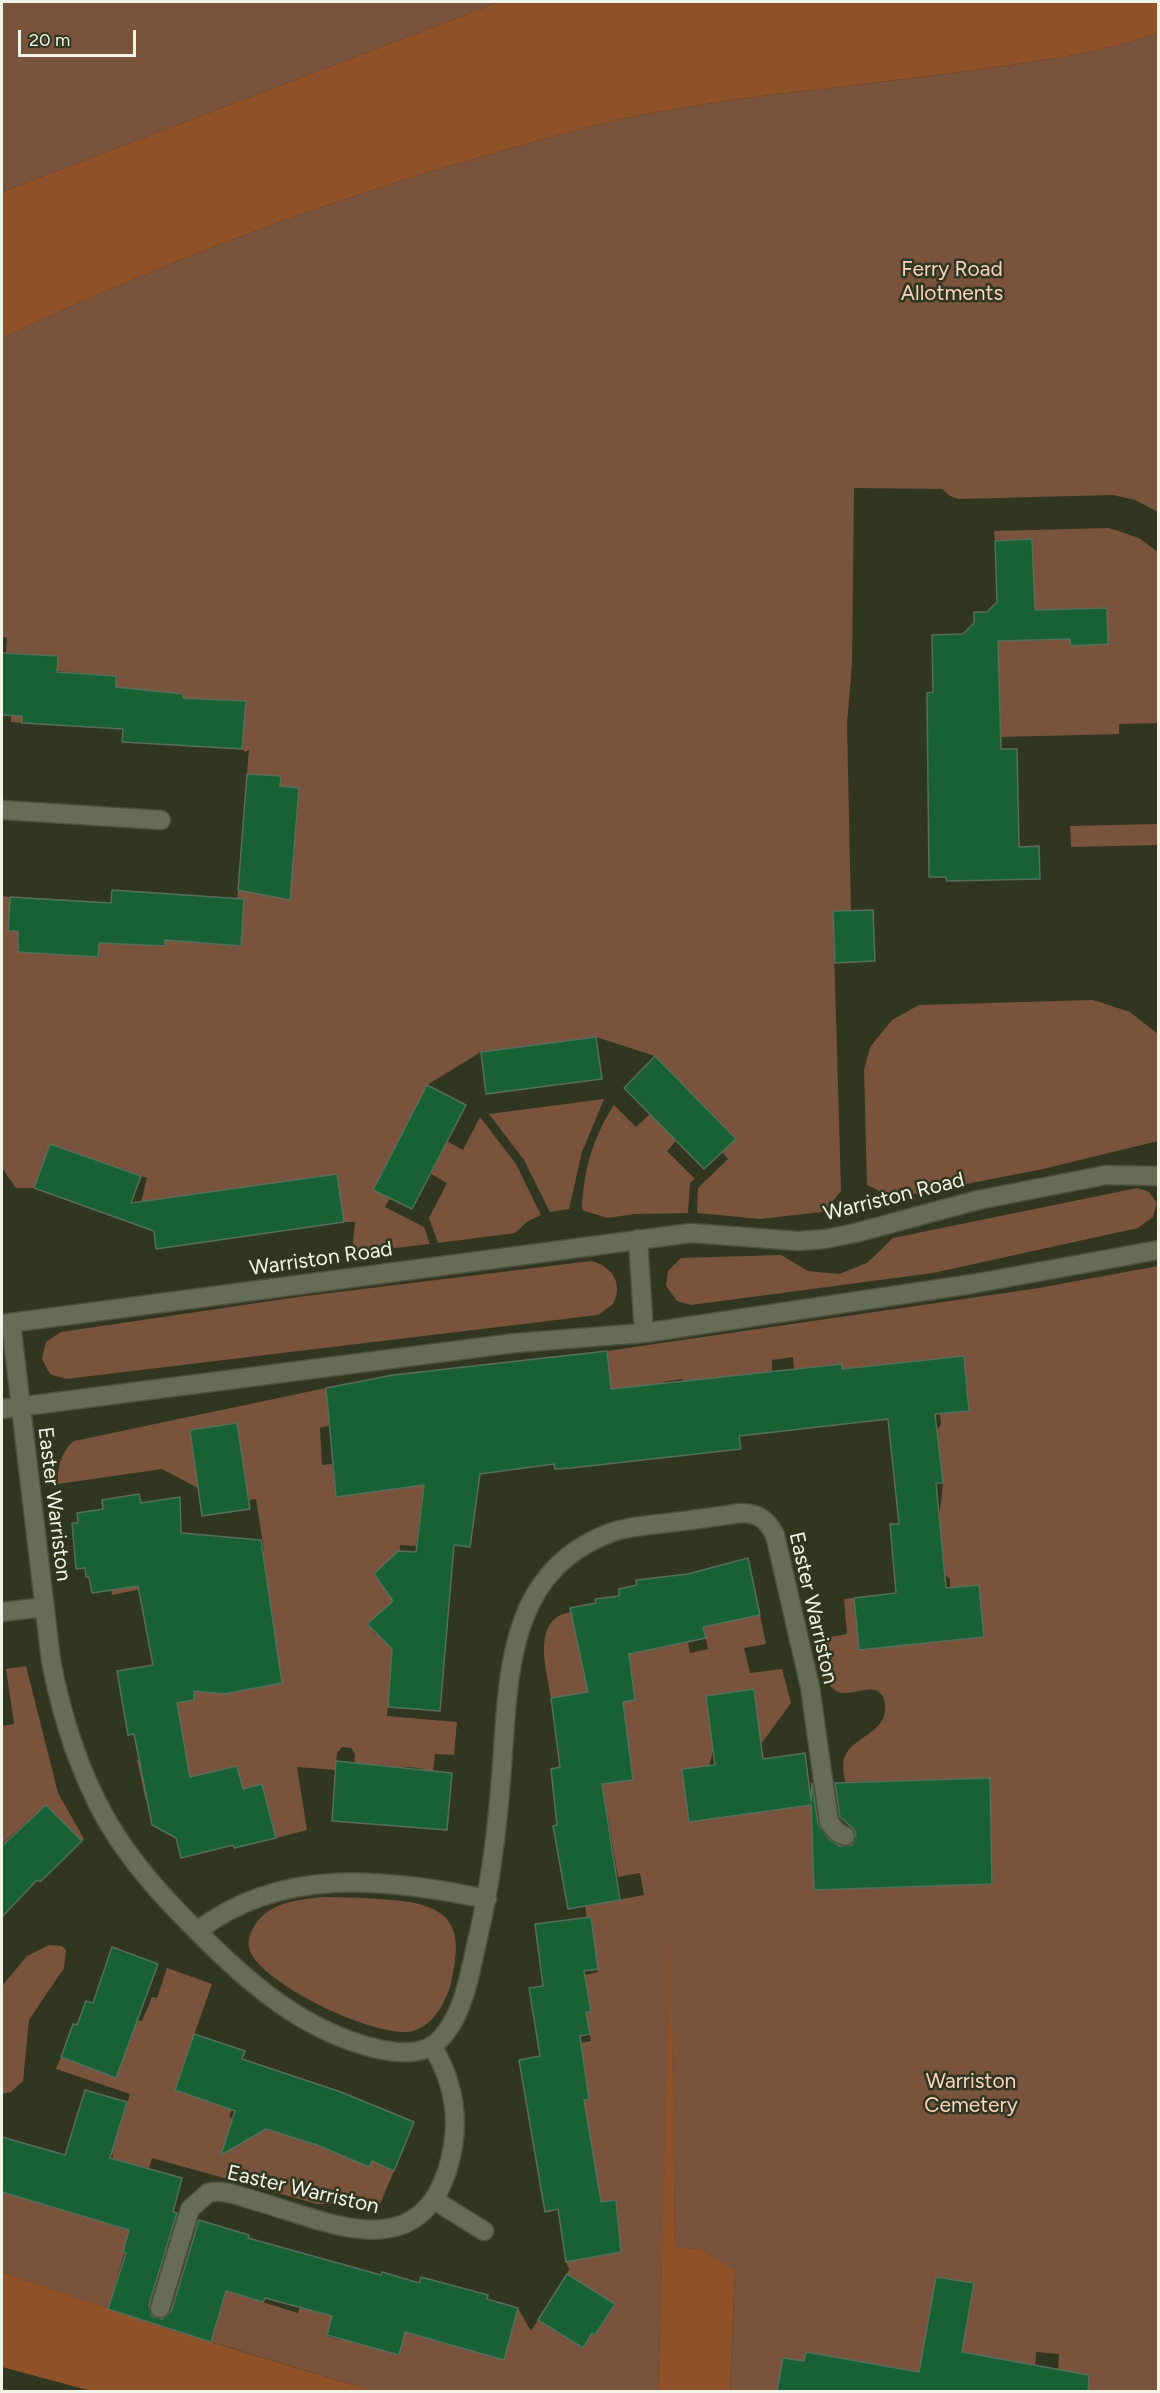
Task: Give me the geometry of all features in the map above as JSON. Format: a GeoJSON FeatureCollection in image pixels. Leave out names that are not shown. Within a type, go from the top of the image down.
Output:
{"type":"FeatureCollection","features":[{"type":"Feature","properties":{"kind":"street"},"geometry":{"type":"LineString","coordinates":[[2,810],[161,820]]}},
{"type":"Feature","properties":{"kind":"street","name":"Warriston Road"},"geometry":{"type":"LineString","coordinates":[[10,1408],[6,1323],[691,1233],[798,1241],[825,1239],[978,1200],[1095,1177],[1130,1173],[1158,1176]]}},
{"type":"Feature","properties":{"kind":"street"},"geometry":{"type":"LineString","coordinates":[[638,1239],[644,1334]]}},
{"type":"Feature","properties":{"kind":"street"},"geometry":{"type":"LineString","coordinates":[[10,1408],[515,1343],[644,1334],[972,1284],[1158,1250]]}},
{"type":"Feature","properties":{"kind":"street","name":"Easter Warriston"},"geometry":{"type":"LineString","coordinates":[[10,1408],[45,1607],[51,1661],[62,1713],[77,1760],[107,1821],[145,1876],[231,1966],[268,1996],[329,2032],[387,2051],[420,2052],[444,2036],[455,2016],[487,1899],[495,1854],[508,1678],[516,1637],[529,1605],[554,1568],[584,1545],[617,1530],[741,1513],[752,1513],[770,1524],[775,1535],[810,1687],[829,1822],[833,1830],[845,1836]]}},
{"type":"Feature","properties":{"kind":"street","name":"Easter Warriston"},"geometry":{"type":"LineString","coordinates":[[2,1612],[45,1607]]}},
{"type":"Feature","properties":{"kind":"street"},"geometry":{"type":"LineString","coordinates":[[197,1931],[230,1909],[247,1901],[283,1889],[323,1882],[383,1884],[487,1899]]}},
{"type":"Feature","properties":{"kind":"street","name":"Easter Warriston"},"geometry":{"type":"LineString","coordinates":[[160,2308],[190,2209],[208,2193],[231,2193],[353,2228],[374,2231],[397,2228],[411,2222],[434,2200],[450,2162],[456,2119],[449,2080],[432,2046]]}},
{"type":"Feature","properties":{"kind":"street"},"geometry":{"type":"LineString","coordinates":[[434,2200],[484,2231]]}},
{"type":"Feature","properties":{"kind":"green space"},"geometry":{"type":"Polygon","coordinates":[[[2,2],[499,2],[2,192],[2,2]]]}},
{"type":"Feature","properties":{"kind":"green space","name":"Ferry Road Allotments"},"geometry":{"type":"Polygon","coordinates":[[[1158,33],[1158,512],[1135,500],[1113,495],[959,499],[950,496],[942,489],[854,488],[852,664],[847,724],[851,911],[833,912],[841,1191],[832,1202],[831,1211],[760,1219],[697,1213],[698,1188],[728,1159],[722,1152],[735,1138],[655,1056],[596,1037],[481,1052],[427,1085],[374,1190],[390,1198],[385,1207],[424,1227],[430,1244],[352,1253],[355,1222],[344,1222],[337,1174],[141,1202],[147,1178],[50,1144],[34,1188],[16,1188],[2,1168],[2,896],[10,897],[8,930],[18,931],[18,952],[97,957],[99,937],[164,946],[165,940],[241,946],[243,915],[230,914],[231,898],[237,901],[238,890],[289,900],[299,788],[280,786],[280,776],[247,774],[249,750],[245,752],[242,749],[245,701],[183,698],[183,693],[115,694],[116,676],[57,671],[24,690],[22,723],[11,722],[11,716],[2,715],[7,638],[2,637],[2,338],[120,285],[241,236],[426,173],[578,130],[646,114],[708,104],[1048,59],[1115,46],[1158,33]]]}},
{"type":"Feature","properties":{"kind":"green space"},"geometry":{"type":"Polygon","coordinates":[[[1109,528],[1139,538],[1158,552],[1158,723],[1119,724],[1119,734],[1000,737],[998,641],[1070,639],[1071,646],[1107,644],[1107,608],[1070,609],[1035,618],[1032,539],[995,541],[994,531],[1109,528]]]}},
{"type":"Feature","properties":{"kind":"green space"},"geometry":{"type":"Polygon","coordinates":[[[1158,824],[1158,845],[1071,847],[1070,826],[1158,824]]]}},
{"type":"Feature","properties":{"kind":"green space"},"geometry":{"type":"Polygon","coordinates":[[[1093,1000],[1130,1012],[1158,1034],[1158,1141],[1043,1169],[884,1200],[878,1190],[867,1185],[864,1070],[870,1047],[892,1020],[919,1005],[1093,1000]]]}},
{"type":"Feature","properties":{"kind":"green space"},"geometry":{"type":"Polygon","coordinates":[[[604,1099],[582,1152],[569,1209],[550,1212],[524,1160],[489,1114],[604,1099]]]}},
{"type":"Feature","properties":{"kind":"green space"},"geometry":{"type":"Polygon","coordinates":[[[614,1105],[636,1127],[650,1114],[676,1141],[667,1151],[695,1179],[690,1183],[688,1213],[635,1214],[607,1218],[582,1210],[584,1182],[590,1155],[600,1129],[614,1105]]]}},
{"type":"Feature","properties":{"kind":"green space"},"geometry":{"type":"Polygon","coordinates":[[[480,1117],[516,1164],[541,1215],[528,1221],[515,1233],[438,1243],[429,1218],[447,1183],[431,1174],[447,1141],[463,1150],[480,1117]]]}},
{"type":"Feature","properties":{"kind":"green space"},"geometry":{"type":"Polygon","coordinates":[[[1137,1188],[1149,1192],[1157,1203],[1153,1217],[1138,1228],[933,1273],[691,1305],[677,1301],[666,1286],[668,1271],[681,1258],[781,1255],[808,1271],[839,1274],[867,1263],[893,1238],[1137,1188]]]}},
{"type":"Feature","properties":{"kind":"green space"},"geometry":{"type":"Polygon","coordinates":[[[591,1261],[605,1267],[610,1272],[614,1277],[617,1290],[613,1304],[598,1315],[66,1379],[50,1374],[42,1359],[46,1342],[61,1332],[298,1297],[591,1261]]]}},
{"type":"Feature","properties":{"kind":"green space","name":"Warriston Cemetery"},"geometry":{"type":"Polygon","coordinates":[[[1158,1266],[1158,2391],[1057,2391],[1059,2354],[1036,2352],[1034,2391],[996,2391],[1002,2359],[924,2346],[919,2372],[806,2352],[804,2361],[783,2358],[777,2391],[730,2391],[735,2272],[700,2249],[675,2248],[671,1967],[658,2391],[373,2391],[211,2342],[226,2291],[298,2313],[300,2307],[332,2316],[327,2336],[340,2340],[347,2320],[399,2354],[407,2326],[504,2359],[518,2308],[531,2331],[538,2320],[583,2348],[592,2333],[596,2335],[615,2304],[567,2274],[569,2269],[566,2262],[621,2252],[616,2200],[601,2202],[584,2100],[589,2099],[585,2071],[576,2044],[591,2041],[586,2012],[591,2011],[585,1975],[598,1972],[594,1940],[590,1940],[585,1906],[644,1895],[640,1873],[618,1877],[603,1788],[554,1795],[553,1791],[633,1779],[604,1705],[635,1700],[633,1686],[551,1698],[544,1647],[550,1624],[558,1616],[571,1612],[580,1656],[630,1646],[632,1654],[658,1648],[685,1626],[690,1653],[708,1649],[703,1627],[760,1615],[766,1644],[744,1648],[750,1673],[782,1669],[791,1703],[761,1744],[754,1689],[706,1696],[713,1751],[709,1766],[682,1770],[689,1822],[812,1805],[814,1890],[992,1884],[990,1778],[845,1782],[844,1757],[857,1742],[881,1722],[885,1706],[881,1695],[876,1690],[847,1693],[838,1692],[832,1688],[824,1674],[819,1639],[847,1634],[844,1599],[854,1598],[859,1650],[982,1637],[979,1585],[950,1588],[950,1579],[944,1574],[939,1520],[943,1483],[937,1431],[941,1424],[940,1414],[969,1411],[964,1356],[842,1369],[842,1365],[794,1370],[793,1357],[772,1360],[772,1372],[733,1376],[685,1393],[683,1379],[663,1382],[664,1396],[612,1401],[607,1351],[1039,1288],[1158,1266]]]}},
{"type":"Feature","properties":{"kind":"green space"},"geometry":{"type":"Polygon","coordinates":[[[326,1388],[330,1425],[320,1428],[322,1465],[332,1464],[336,1497],[409,1487],[424,1481],[416,1546],[400,1545],[399,1566],[384,1565],[379,1569],[378,1579],[397,1586],[395,1617],[372,1620],[371,1629],[375,1634],[393,1635],[387,1716],[457,1722],[454,1755],[435,1754],[433,1773],[405,1767],[354,1771],[355,1754],[351,1748],[342,1747],[337,1753],[335,1770],[297,1767],[307,1830],[276,1838],[262,1784],[243,1789],[236,1766],[194,1777],[166,1796],[146,1801],[137,1760],[185,1750],[175,1690],[212,1655],[220,1694],[282,1683],[266,1575],[181,1590],[156,1586],[112,1595],[108,1574],[264,1551],[256,1499],[249,1500],[237,1423],[190,1430],[198,1488],[162,1469],[58,1484],[58,1472],[63,1455],[74,1441],[326,1388]]]}},
{"type":"Feature","properties":{"kind":"green space"},"geometry":{"type":"Polygon","coordinates":[[[26,1666],[58,1793],[84,1839],[82,1841],[46,1805],[2,1844],[2,1726],[14,1724],[6,1669],[26,1666]]]}},
{"type":"Feature","properties":{"kind":"green space"},"geometry":{"type":"Polygon","coordinates":[[[323,1897],[412,1903],[440,1913],[449,1922],[456,1946],[451,1983],[438,2012],[427,2024],[413,2031],[397,2032],[350,2019],[298,1994],[259,1965],[250,1951],[249,1940],[251,1932],[263,1915],[287,1903],[323,1897]]]}},
{"type":"Feature","properties":{"kind":"green space"},"geometry":{"type":"Polygon","coordinates":[[[49,1945],[62,1946],[66,1950],[64,1968],[29,2020],[23,2081],[11,2092],[2,2094],[2,1986],[27,1956],[49,1945]]]}},
{"type":"Feature","properties":{"kind":"green space"},"geometry":{"type":"Polygon","coordinates":[[[167,1968],[212,1984],[175,2090],[204,2100],[233,2105],[229,2117],[334,2151],[369,2166],[372,2161],[394,2171],[380,2204],[317,2204],[152,2158],[108,2309],[2,2272],[2,2192],[125,2229],[112,2152],[130,2094],[56,2069],[61,2057],[109,2075],[137,2020],[142,2021],[152,1997],[157,1998],[167,1968]]]}},
{"type":"Feature","properties":{"kind":"shaded area"},"geometry":{"type":"Polygon","coordinates":[[[499,2],[1158,2],[1158,33],[1115,46],[1048,59],[708,104],[646,114],[578,130],[426,173],[241,236],[120,285],[2,338],[2,192],[499,2]]]}},
{"type":"Feature","properties":{"kind":"shaded area"},"geometry":{"type":"Polygon","coordinates":[[[671,1938],[675,2247],[700,2249],[735,2271],[730,2391],[658,2391],[671,1938]]]}},
{"type":"Feature","properties":{"kind":"shaded area"},"geometry":{"type":"Polygon","coordinates":[[[2,2272],[177,2332],[373,2391],[91,2391],[2,2367],[2,2272]]]}},
{"type":"Feature","properties":{"kind":"building"},"geometry":{"type":"Polygon","coordinates":[[[1032,539],[1035,610],[1107,608],[1108,644],[1071,646],[1070,639],[998,641],[1001,749],[1017,749],[1019,847],[1039,846],[1040,879],[947,881],[946,877],[929,877],[927,693],[933,692],[932,635],[963,634],[974,623],[974,612],[987,612],[997,602],[995,541],[1032,539]]]}},
{"type":"Feature","properties":{"kind":"building"},"geometry":{"type":"Polygon","coordinates":[[[2,653],[58,656],[57,672],[116,676],[116,687],[183,694],[183,698],[246,701],[242,749],[122,742],[123,729],[22,723],[22,716],[2,715],[2,653]]]}},
{"type":"Feature","properties":{"kind":"building"},"geometry":{"type":"Polygon","coordinates":[[[247,774],[281,776],[280,786],[299,788],[290,900],[238,890],[247,774]]]}},
{"type":"Feature","properties":{"kind":"building"},"geometry":{"type":"Polygon","coordinates":[[[112,890],[244,899],[241,946],[165,940],[165,946],[99,943],[98,957],[18,952],[18,931],[8,931],[10,897],[111,903],[112,890]]]}},
{"type":"Feature","properties":{"kind":"building"},"geometry":{"type":"Polygon","coordinates":[[[873,910],[875,961],[835,963],[833,911],[873,910]]]}},
{"type":"Feature","properties":{"kind":"building"},"geometry":{"type":"Polygon","coordinates":[[[596,1037],[602,1079],[486,1094],[481,1052],[596,1037]]]}},
{"type":"Feature","properties":{"kind":"building"},"geometry":{"type":"Polygon","coordinates":[[[655,1056],[736,1139],[704,1169],[624,1088],[655,1056]]]}},
{"type":"Feature","properties":{"kind":"building"},"geometry":{"type":"Polygon","coordinates":[[[427,1085],[466,1105],[412,1209],[373,1190],[427,1085]]]}},
{"type":"Feature","properties":{"kind":"building"},"geometry":{"type":"Polygon","coordinates":[[[50,1144],[141,1176],[131,1203],[337,1174],[344,1222],[156,1249],[154,1231],[34,1188],[50,1144]]]}},
{"type":"Feature","properties":{"kind":"building"},"geometry":{"type":"Polygon","coordinates":[[[607,1351],[611,1389],[842,1364],[842,1369],[964,1356],[969,1411],[935,1414],[943,1483],[936,1483],[946,1588],[979,1585],[984,1637],[859,1650],[854,1598],[896,1593],[890,1524],[899,1524],[888,1419],[739,1436],[741,1449],[571,1468],[555,1469],[554,1464],[480,1474],[470,1547],[454,1545],[440,1711],[388,1707],[392,1649],[367,1624],[393,1601],[374,1574],[398,1551],[416,1552],[424,1485],[336,1497],[326,1388],[393,1375],[607,1351]]]}},
{"type":"Feature","properties":{"kind":"building"},"geometry":{"type":"Polygon","coordinates":[[[237,1423],[250,1509],[202,1516],[190,1430],[237,1423]]]}},
{"type":"Feature","properties":{"kind":"building"},"geometry":{"type":"Polygon","coordinates":[[[139,1494],[141,1503],[180,1497],[181,1533],[261,1540],[282,1683],[224,1694],[194,1691],[194,1700],[177,1703],[190,1777],[237,1766],[243,1789],[262,1784],[276,1838],[234,1848],[233,1845],[181,1858],[176,1838],[152,1825],[134,1734],[128,1735],[117,1671],[153,1665],[138,1586],[92,1593],[85,1568],[76,1569],[72,1523],[78,1523],[77,1513],[103,1509],[102,1500],[139,1494]]]}},
{"type":"Feature","properties":{"kind":"building"},"geometry":{"type":"Polygon","coordinates":[[[748,1558],[760,1615],[703,1627],[706,1638],[629,1654],[635,1700],[623,1702],[633,1780],[602,1784],[620,1900],[568,1909],[553,1826],[557,1825],[551,1769],[560,1767],[551,1698],[588,1692],[570,1608],[596,1603],[595,1599],[619,1596],[619,1589],[637,1585],[636,1580],[688,1574],[748,1558]]]}},
{"type":"Feature","properties":{"kind":"building"},"geometry":{"type":"Polygon","coordinates":[[[754,1689],[763,1759],[805,1753],[811,1801],[812,1783],[818,1824],[829,1839],[840,1846],[852,1845],[856,1835],[854,1829],[840,1817],[835,1783],[990,1778],[992,1884],[814,1890],[811,1805],[689,1822],[682,1769],[715,1765],[706,1696],[754,1689]]]}},
{"type":"Feature","properties":{"kind":"building"},"geometry":{"type":"Polygon","coordinates":[[[336,1761],[452,1773],[447,1830],[332,1821],[336,1761]]]}},
{"type":"Feature","properties":{"kind":"building"},"geometry":{"type":"Polygon","coordinates":[[[46,1805],[82,1841],[40,1882],[37,1880],[2,1917],[2,1846],[46,1805]]]}},
{"type":"Feature","properties":{"kind":"building"},"geometry":{"type":"Polygon","coordinates":[[[591,1917],[598,1969],[584,1971],[591,2012],[586,2012],[590,2034],[580,2036],[589,2099],[584,2100],[601,2202],[616,2200],[621,2252],[566,2262],[558,2209],[545,2212],[519,2060],[540,2056],[529,1988],[543,1986],[535,1924],[591,1917]]]}},
{"type":"Feature","properties":{"kind":"building"},"geometry":{"type":"Polygon","coordinates":[[[112,1947],[158,1964],[116,2078],[61,2057],[73,2024],[77,2025],[86,2001],[93,2003],[112,1947]]]}},
{"type":"Feature","properties":{"kind":"building"},"geometry":{"type":"Polygon","coordinates":[[[194,2034],[245,2051],[242,2059],[341,2092],[414,2122],[394,2171],[372,2161],[369,2167],[317,2145],[266,2129],[221,2155],[235,2111],[175,2090],[194,2034]]]}},
{"type":"Feature","properties":{"kind":"building"},"geometry":{"type":"Polygon","coordinates":[[[85,2090],[127,2102],[110,2158],[182,2178],[173,2212],[177,2213],[149,2305],[152,2316],[162,2319],[171,2312],[199,2220],[249,2235],[248,2238],[381,2275],[382,2272],[419,2283],[421,2277],[488,2295],[487,2299],[518,2308],[504,2360],[405,2332],[399,2355],[327,2335],[332,2316],[265,2298],[263,2302],[226,2291],[211,2342],[108,2309],[126,2253],[123,2252],[129,2230],[2,2192],[2,2137],[65,2155],[85,2090]]]}},
{"type":"Feature","properties":{"kind":"building"},"geometry":{"type":"Polygon","coordinates":[[[567,2274],[615,2304],[595,2335],[592,2333],[583,2348],[538,2320],[567,2274]]]}},
{"type":"Feature","properties":{"kind":"building"},"geometry":{"type":"Polygon","coordinates":[[[936,2277],[974,2283],[962,2352],[1089,2375],[1088,2391],[777,2391],[783,2358],[804,2361],[806,2352],[919,2372],[936,2277]]]}}]}
